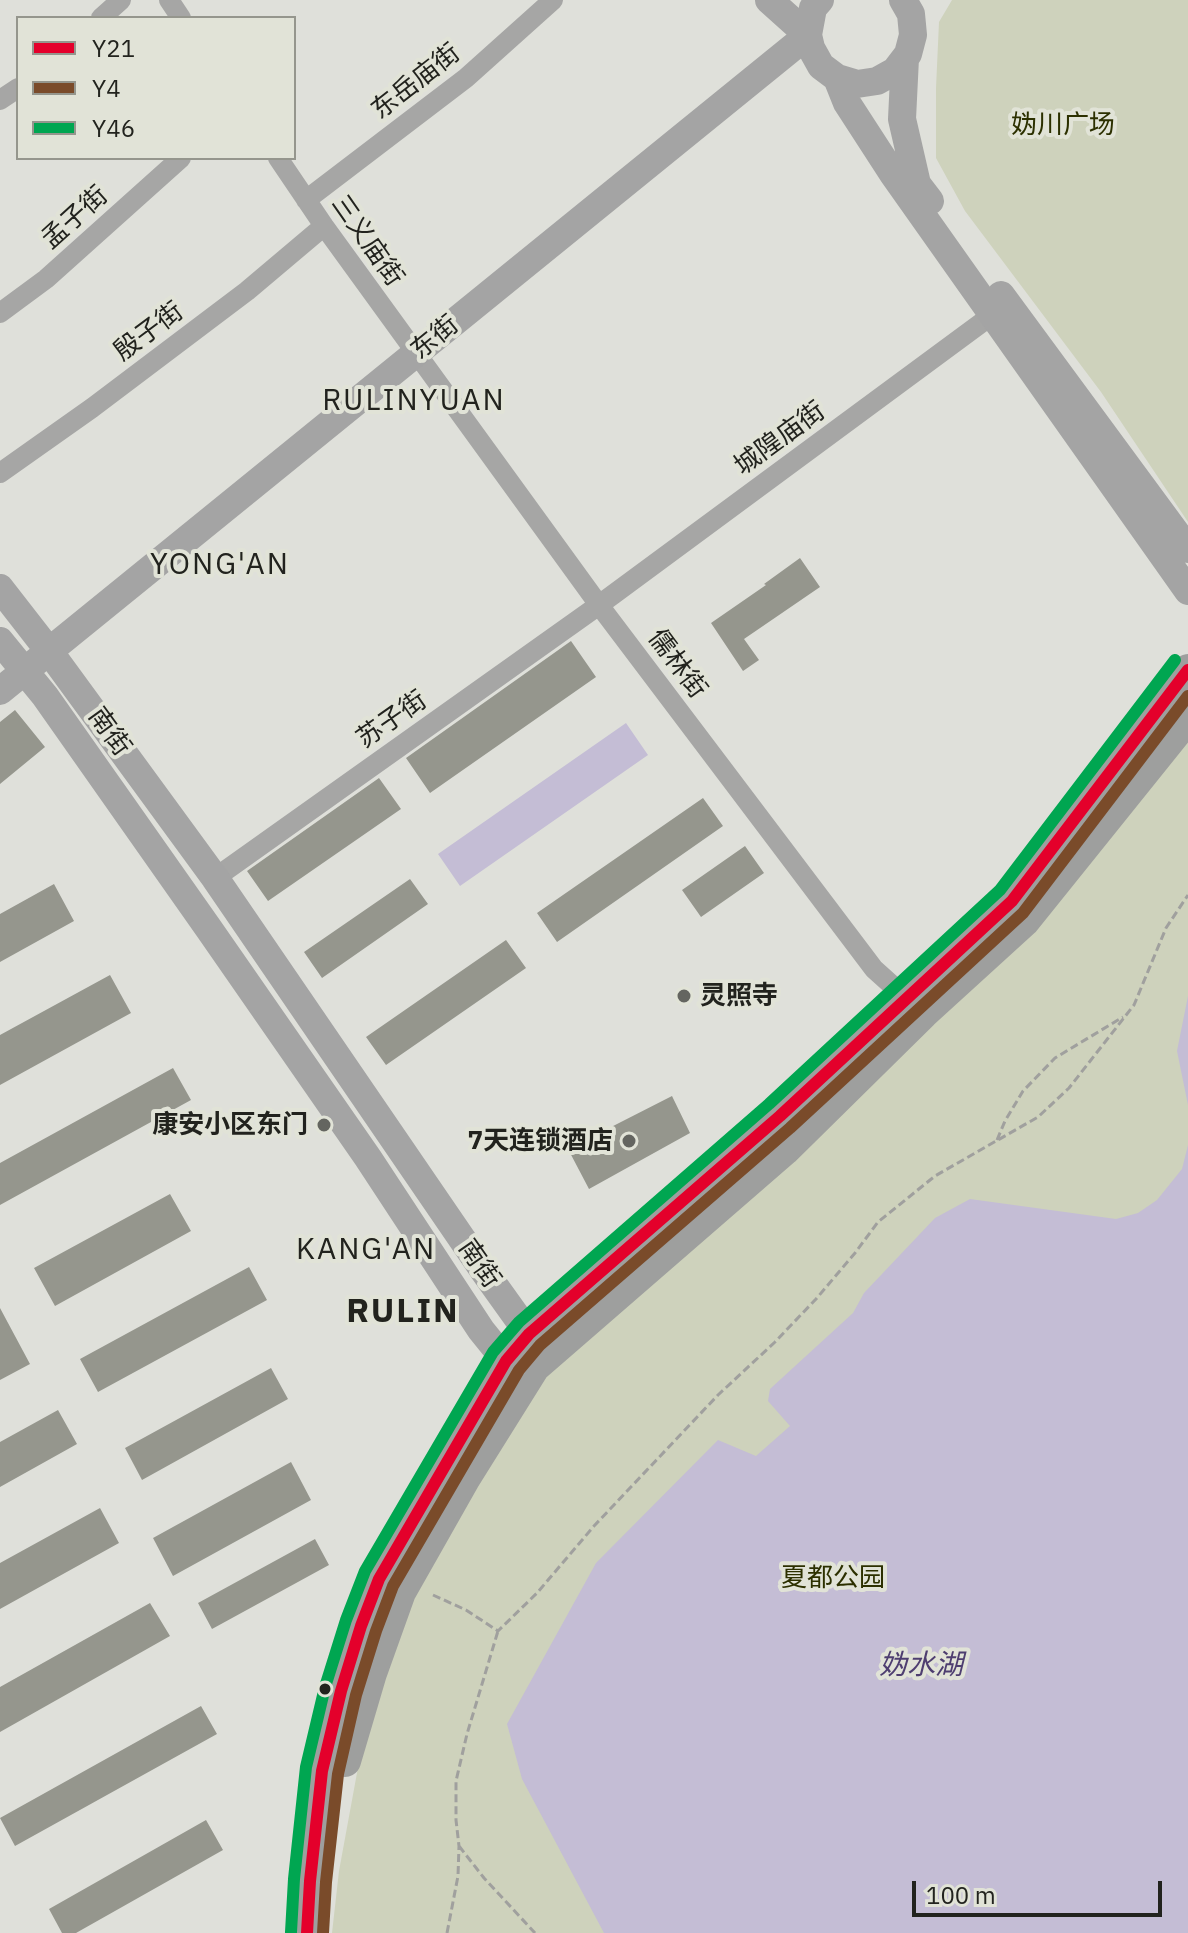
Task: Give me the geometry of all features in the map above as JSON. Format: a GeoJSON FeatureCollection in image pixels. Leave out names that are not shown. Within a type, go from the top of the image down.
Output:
{"type":"FeatureCollection","features":[{"type":"Feature","properties":{"kind":"main road"},"geometry":{"type":"LineString","coordinates":[[307,1933],[322,1771],[341,1691],[361,1626],[379,1579],[520,1364],[784,1150],[1012,901],[1188,670]]}},
{"type":"Feature","properties":{"kind":"main road"},"geometry":{"type":"LineString","coordinates":[[329,1933],[331,1871],[345,1761],[384,1633],[400,1592],[464,1479],[520,1364],[529,1334],[780,1116],[915,1005],[1024,921],[1188,717]]}},
{"type":"Feature","properties":{"kind":"street"},"geometry":{"type":"LineString","coordinates":[[103,16],[121,0]]}},
{"type":"Feature","properties":{"kind":"street","name":"东岳庙街"},"geometry":{"type":"LineString","coordinates":[[306,200],[466,78],[553,0]]}},
{"type":"Feature","properties":{"kind":"street"},"geometry":{"type":"LineString","coordinates":[[769,0],[808,35]]}},
{"type":"Feature","properties":{"kind":"street"},"geometry":{"type":"LineString","coordinates":[[820,0],[813,8],[808,35],[811,48],[821,66],[837,78],[857,84],[877,81],[895,71],[908,54],[913,35],[911,14],[903,0]]}},
{"type":"Feature","properties":{"kind":"street","name":"东街"},"geometry":{"type":"LineString","coordinates":[[0,691],[808,35]]}},
{"type":"Feature","properties":{"kind":"street"},"geometry":{"type":"LineString","coordinates":[[905,58],[902,119],[917,184],[1188,549]]}},
{"type":"Feature","properties":{"kind":"street"},"geometry":{"type":"LineString","coordinates":[[837,78],[847,103],[893,174],[1188,591]]}},
{"type":"Feature","properties":{"kind":"street","name":"孟子街"},"geometry":{"type":"LineString","coordinates":[[0,313],[46,279],[179,160]]}},
{"type":"Feature","properties":{"kind":"street","name":"三义庙街"},"geometry":{"type":"LineString","coordinates":[[279,160],[416,353]]}},
{"type":"Feature","properties":{"kind":"street","name":"殷子街"},"geometry":{"type":"LineString","coordinates":[[0,473],[235,300],[324,226]]}},
{"type":"Feature","properties":{"kind":"street","name":"城隍庙街"},"geometry":{"type":"LineString","coordinates":[[599,605],[992,315]]}},
{"type":"Feature","properties":{"kind":"street","name":"儒林街"},"geometry":{"type":"LineString","coordinates":[[416,353],[599,605],[874,969],[915,1005]]}},
{"type":"Feature","properties":{"kind":"street","name":"南街"},"geometry":{"type":"LineString","coordinates":[[0,588],[215,878],[529,1334]]}},
{"type":"Feature","properties":{"kind":"street","name":"苏子街"},"geometry":{"type":"LineString","coordinates":[[215,878],[599,605]]}},
{"type":"Feature","properties":{"kind":"street","name":"南街"},"geometry":{"type":"LineString","coordinates":[[0,641],[45,696],[218,941],[368,1158],[481,1330],[520,1364]]}},
{"type":"Feature","properties":{"kind":"path"},"geometry":{"type":"LineString","coordinates":[[447,1933],[458,1876],[456,1781],[498,1631],[537,1593],[594,1526],[718,1395],[816,1299],[878,1222],[935,1176],[1038,1117],[1069,1088],[1134,1005],[1166,928],[1188,895]]}},
{"type":"Feature","properties":{"kind":"path"},"geometry":{"type":"LineString","coordinates":[[995,1143],[1023,1091],[1055,1058],[1126,1015]]}},
{"type":"Feature","properties":{"kind":"path"},"geometry":{"type":"LineString","coordinates":[[433,1595],[466,1610],[498,1631]]}},
{"type":"Feature","properties":{"kind":"path"},"geometry":{"type":"LineString","coordinates":[[459,1846],[535,1933]]}},
{"type":"Feature","properties":{"kind":"green space","name":"妫川广场"},"geometry":{"type":"Polygon","coordinates":[[[952,0],[1188,0],[1188,522],[1101,392],[965,211],[936,158],[939,22],[952,0]]]}},
{"type":"Feature","properties":{"kind":"green space","name":"夏都公园"},"geometry":{"type":"Polygon","coordinates":[[[1188,717],[1188,1933],[332,1933],[339,1871],[359,1762],[385,1674],[412,1599],[534,1367],[1188,717]]]}},
{"type":"Feature","properties":{"kind":"water"},"geometry":{"type":"Polygon","coordinates":[[[626,723],[648,755],[460,886],[438,854],[626,723]]]}},
{"type":"Feature","properties":{"kind":"water"},"geometry":{"type":"Polygon","coordinates":[[[1188,996],[1188,1105],[1177,1051],[1188,996]]]}},
{"type":"Feature","properties":{"kind":"water","name":"妫水湖"},"geometry":{"type":"Polygon","coordinates":[[[1188,1145],[1188,1933],[604,1933],[522,1779],[507,1724],[596,1563],[718,1440],[756,1456],[790,1426],[768,1401],[770,1389],[853,1313],[864,1293],[935,1218],[970,1199],[1116,1219],[1138,1213],[1157,1200],[1182,1169],[1188,1145]]]}},
{"type":"Feature","properties":{"kind":"building"},"geometry":{"type":"Polygon","coordinates":[[[800,558],[820,587],[744,639],[759,660],[743,671],[711,623],[800,558]]]}},
{"type":"Feature","properties":{"kind":"building"},"geometry":{"type":"Polygon","coordinates":[[[571,641],[596,677],[430,793],[406,758],[571,641]]]}},
{"type":"Feature","properties":{"kind":"building"},"geometry":{"type":"Polygon","coordinates":[[[15,710],[45,747],[0,784],[0,722],[15,710]]]}},
{"type":"Feature","properties":{"kind":"building"},"geometry":{"type":"Polygon","coordinates":[[[379,778],[401,809],[268,901],[247,871],[379,778]]]}},
{"type":"Feature","properties":{"kind":"building"},"geometry":{"type":"Polygon","coordinates":[[[703,798],[723,826],[557,942],[537,913],[703,798]]]}},
{"type":"Feature","properties":{"kind":"building"},"geometry":{"type":"Polygon","coordinates":[[[745,846],[764,873],[701,917],[682,890],[745,846]]]}},
{"type":"Feature","properties":{"kind":"building"},"geometry":{"type":"Polygon","coordinates":[[[410,879],[428,904],[322,978],[304,952],[410,879]]]}},
{"type":"Feature","properties":{"kind":"building"},"geometry":{"type":"Polygon","coordinates":[[[54,884],[74,921],[0,962],[0,914],[54,884]]]}},
{"type":"Feature","properties":{"kind":"building"},"geometry":{"type":"Polygon","coordinates":[[[506,940],[526,968],[386,1065],[366,1037],[506,940]]]}},
{"type":"Feature","properties":{"kind":"building"},"geometry":{"type":"Polygon","coordinates":[[[110,975],[131,1013],[0,1085],[0,1035],[110,975]]]}},
{"type":"Feature","properties":{"kind":"building"},"geometry":{"type":"Polygon","coordinates":[[[173,1068],[191,1100],[0,1205],[0,1163],[173,1068]]]}},
{"type":"Feature","properties":{"kind":"building","name":"7天连锁酒店"},"geometry":{"type":"Polygon","coordinates":[[[672,1096],[690,1133],[589,1189],[568,1149],[672,1096]]]}},
{"type":"Feature","properties":{"kind":"building"},"geometry":{"type":"Polygon","coordinates":[[[170,1194],[191,1231],[55,1306],[34,1268],[170,1194]]]}},
{"type":"Feature","properties":{"kind":"building"},"geometry":{"type":"Polygon","coordinates":[[[249,1267],[267,1300],[98,1392],[80,1359],[249,1267]]]}},
{"type":"Feature","properties":{"kind":"building"},"geometry":{"type":"Polygon","coordinates":[[[0,1308],[30,1364],[0,1380],[0,1308]]]}},
{"type":"Feature","properties":{"kind":"building"},"geometry":{"type":"Polygon","coordinates":[[[271,1368],[288,1399],[142,1480],[125,1448],[271,1368]]]}},
{"type":"Feature","properties":{"kind":"building"},"geometry":{"type":"Polygon","coordinates":[[[58,1410],[77,1444],[0,1487],[0,1442],[58,1410]]]}},
{"type":"Feature","properties":{"kind":"building"},"geometry":{"type":"Polygon","coordinates":[[[291,1462],[311,1500],[173,1576],[153,1538],[291,1462]]]}},
{"type":"Feature","properties":{"kind":"building"},"geometry":{"type":"Polygon","coordinates":[[[100,1508],[119,1543],[0,1609],[0,1563],[100,1508]]]}},
{"type":"Feature","properties":{"kind":"building"},"geometry":{"type":"Polygon","coordinates":[[[315,1539],[329,1565],[212,1629],[198,1603],[315,1539]]]}},
{"type":"Feature","properties":{"kind":"building"},"geometry":{"type":"Polygon","coordinates":[[[150,1603],[170,1636],[0,1732],[0,1687],[150,1603]]]}},
{"type":"Feature","properties":{"kind":"building"},"geometry":{"type":"Polygon","coordinates":[[[201,1706],[217,1734],[15,1846],[0,1818],[201,1706]]]}},
{"type":"Feature","properties":{"kind":"building"},"geometry":{"type":"Polygon","coordinates":[[[206,1820],[223,1850],[76,1933],[62,1933],[49,1909],[206,1820]]]}},
{"type":"Feature","properties":{"kind":"transit line","name":"Y46"},"geometry":{"type":"LineString","coordinates":[[291,1932],[306,1767],[325,1687],[346,1620],[365,1571],[493,1352],[519,1322],[769,1104],[1000,890],[1175,660]]}},
{"type":"Feature","properties":{"kind":"transit line","name":"Y21"},"geometry":{"type":"LineString","coordinates":[[307,1933],[322,1771],[341,1691],[361,1626],[379,1579],[506,1361],[529,1334],[780,1116],[1012,901],[1188,670]]}},
{"type":"Feature","properties":{"kind":"transit line","name":"Y4"},"geometry":{"type":"LineString","coordinates":[[323,1933],[338,1774],[356,1695],[376,1631],[393,1586],[519,1370],[540,1345],[790,1128],[1023,913],[1188,696]]}},
{"type":"Feature","properties":{"kind":"place","name":"灵照寺"},"geometry":{"type":"Point","coordinates":[684,996]}},
{"type":"Feature","properties":{"kind":"place","name":"康安小区东门"},"geometry":{"type":"Point","coordinates":[324,1125]}},
{"type":"Feature","properties":{"kind":"place","name":"7天连锁酒店"},"geometry":{"type":"Point","coordinates":[629,1141]}},
{"type":"Feature","properties":{"kind":"district","name":"RULINYUAN"},"geometry":{"type":"Point","coordinates":[414,401]}},
{"type":"Feature","properties":{"kind":"district","name":"YONG'AN"},"geometry":{"type":"Point","coordinates":[220,565]}},
{"type":"Feature","properties":{"kind":"district","name":"KANG'AN"},"geometry":{"type":"Point","coordinates":[366,1250]}},
{"type":"Feature","properties":{"kind":"district","name":"RULIN"},"geometry":{"type":"Point","coordinates":[403,1312]}}]}
